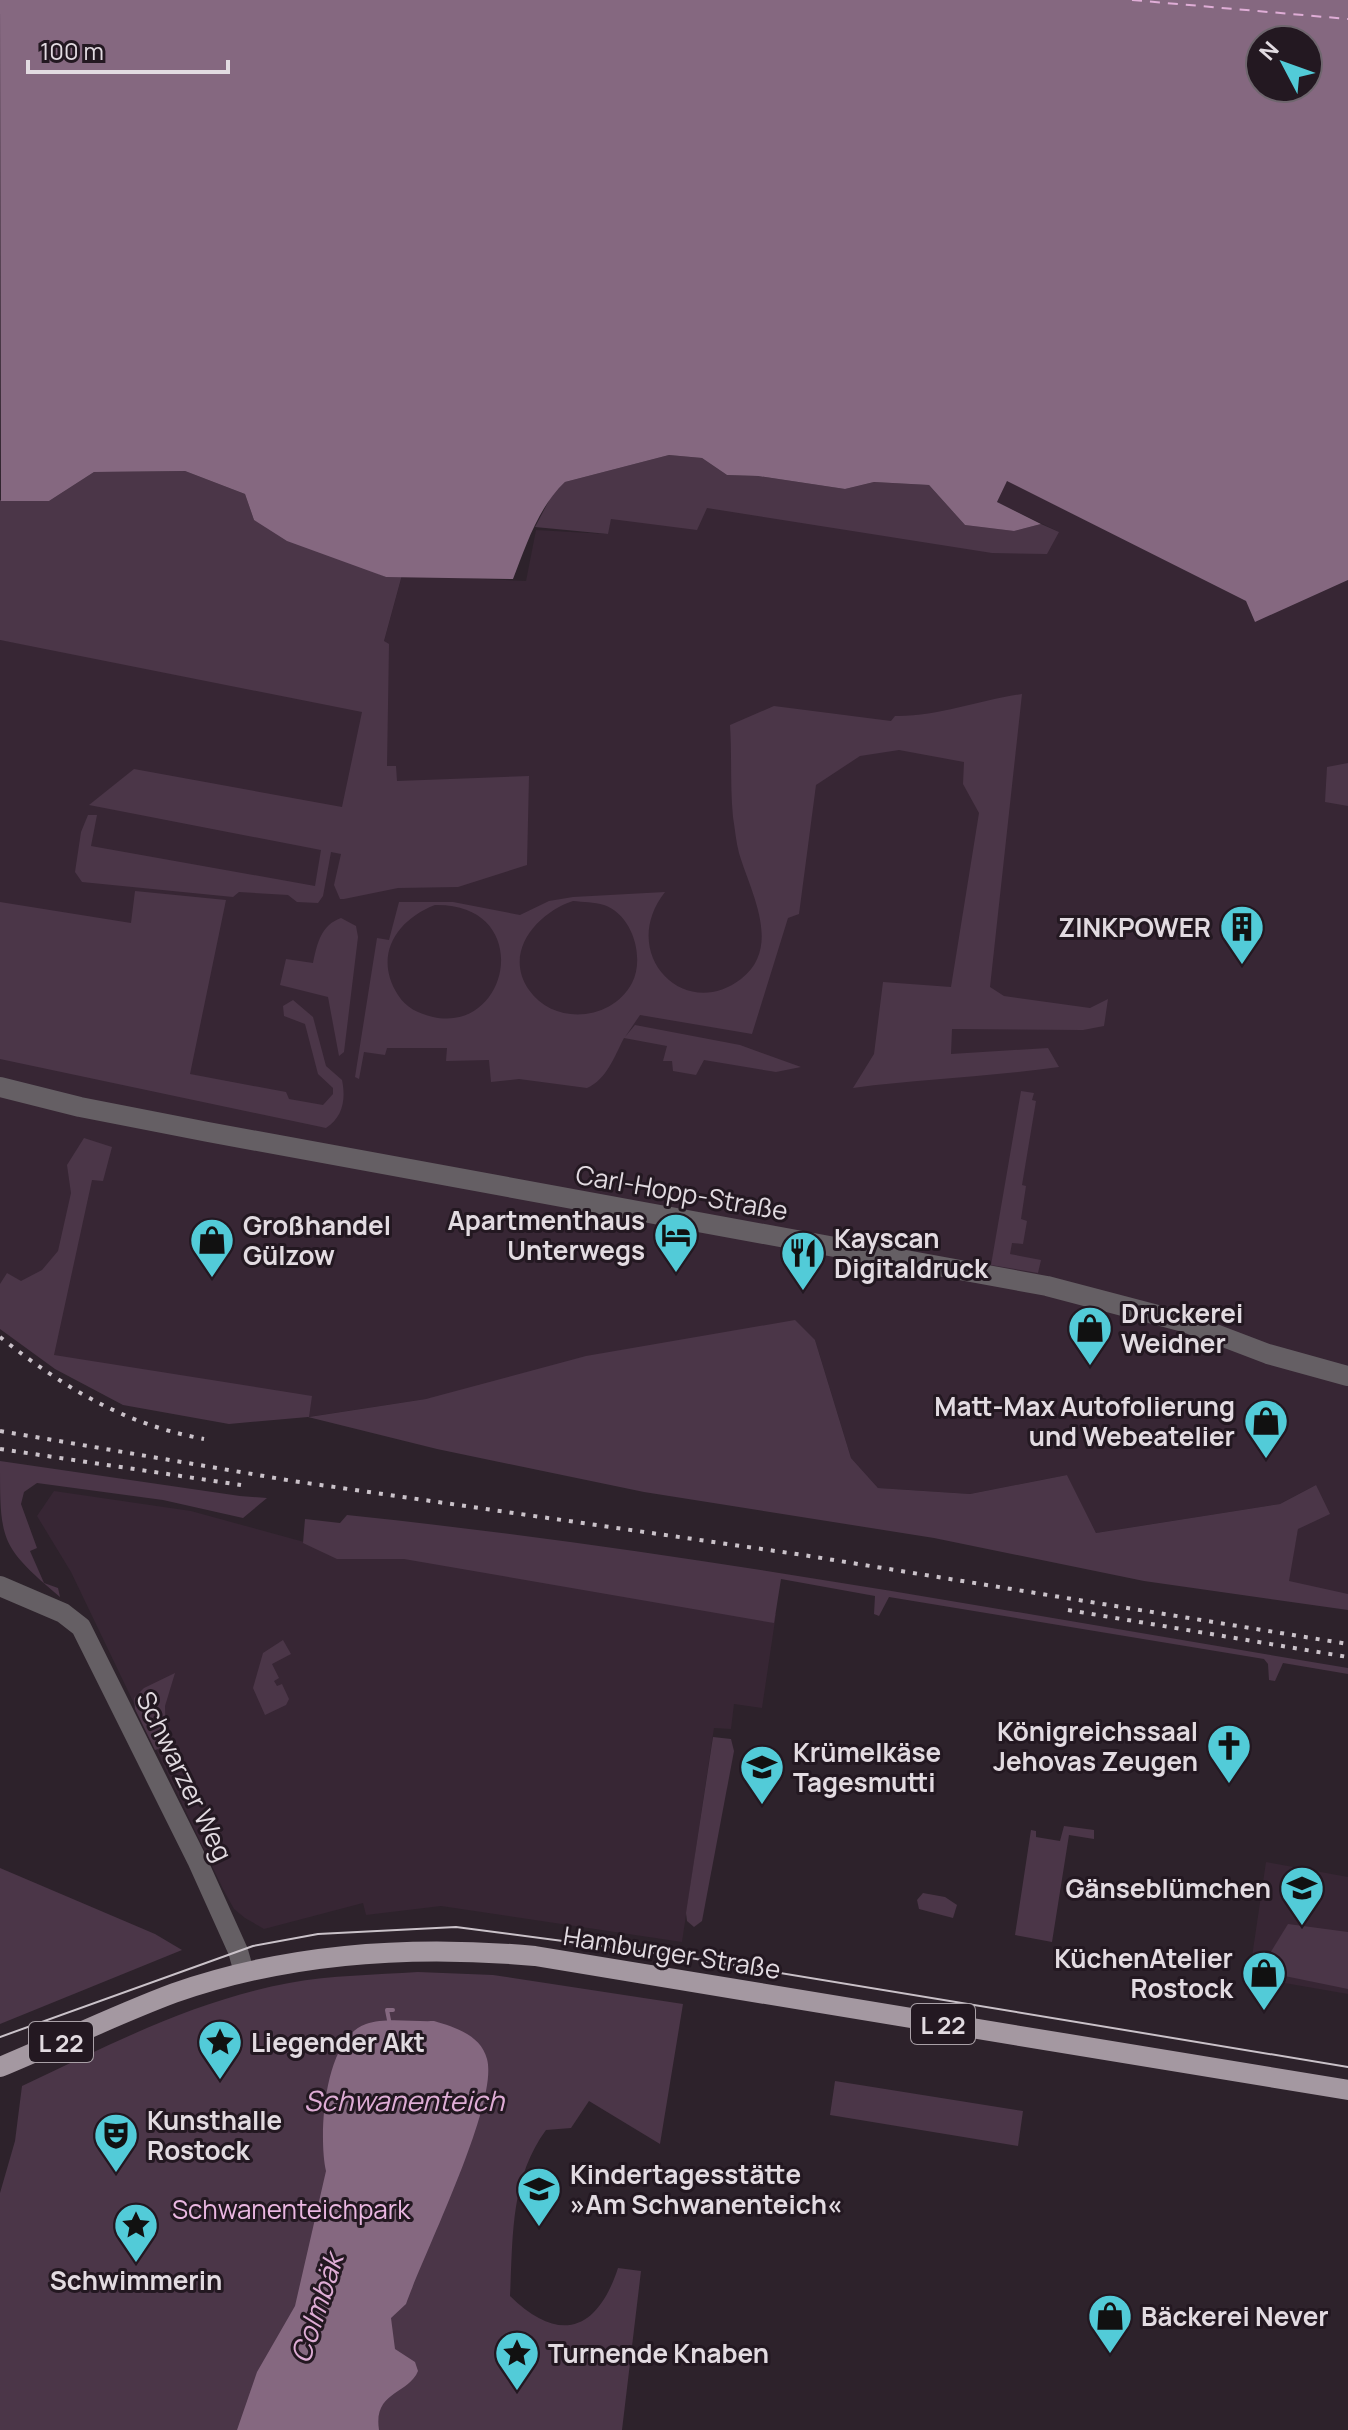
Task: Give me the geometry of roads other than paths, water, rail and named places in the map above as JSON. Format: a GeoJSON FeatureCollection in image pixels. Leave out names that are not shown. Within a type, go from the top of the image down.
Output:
{"type":"FeatureCollection","features":[{"type":"Feature","properties":{"kind":"main road","name":"Hamburger Straße"},"geometry":{"type":"LineString","coordinates":[[0,2067],[149,2003],[244,1972],[313,1958],[413,1951],[535,1956],[1348,2090]]}},
{"type":"Feature","properties":{"kind":"street","name":"Carl-Hopp-Straße"},"geometry":{"type":"LineString","coordinates":[[0,1087],[113,1114],[1047,1286],[1184,1322],[1268,1354],[1348,1376]]}},
{"type":"Feature","properties":{"kind":"street","name":"Schwarzer Weg"},"geometry":{"type":"LineString","coordinates":[[0,1586],[63,1613],[81,1627],[227,1924],[244,1972]]}},
{"type":"Feature","properties":{"kind":"water"},"geometry":{"type":"Polygon","coordinates":[[[0,0],[1348,0],[1348,580],[1255,622],[1246,601],[1007,481],[997,502],[1041,524],[1014,531],[965,525],[929,485],[874,482],[845,489],[758,476],[727,475],[702,458],[669,455],[565,482],[540,515],[513,579],[386,577],[287,541],[254,520],[245,494],[185,471],[94,472],[49,501],[1,501],[0,0]]]}},
{"type":"Feature","properties":{"kind":"water","name":"Schwanenteich"},"geometry":{"type":"Polygon","coordinates":[[[390,2020],[434,2021],[466,2033],[479,2044],[487,2059],[488,2080],[482,2109],[458,2179],[406,2304],[391,2318],[395,2349],[415,2362],[418,2371],[381,2408],[379,2430],[237,2430],[257,2372],[295,2306],[326,2171],[324,2112],[327,2089],[341,2048],[352,2033],[366,2024],[390,2020]]]}},
{"type":"Feature","properties":{"kind":"waterway","name":"Colmbäk"},"geometry":{"type":"LineString","coordinates":[[390,2025],[387,2010],[393,2010]]}},
{"type":"Feature","properties":{"kind":"tram line"},"geometry":{"type":"LineString","coordinates":[[0,2037],[253,1946],[318,1934],[456,1927],[684,1957],[1348,2067]]}},
{"type":"Feature","properties":{"kind":"railway"},"geometry":{"type":"LineString","coordinates":[[0,1337],[47,1372],[95,1401],[147,1424],[204,1439]]}},
{"type":"Feature","properties":{"kind":"railway"},"geometry":{"type":"LineString","coordinates":[[0,1431],[293,1481],[803,1555],[1348,1644]]}},
{"type":"Feature","properties":{"kind":"railway"},"geometry":{"type":"LineString","coordinates":[[0,1449],[241,1485]]}},
{"type":"Feature","properties":{"kind":"railway"},"geometry":{"type":"LineString","coordinates":[[1068,1610],[1348,1657]]}},
{"type":"Feature","properties":{"kind":"place","name":"ZINKPOWER"},"geometry":{"type":"Point","coordinates":[1242,966]}},
{"type":"Feature","properties":{"kind":"place","name":"Apartmenthaus Unterwegs"},"geometry":{"type":"Point","coordinates":[676,1274]}},
{"type":"Feature","properties":{"kind":"place","name":"Großhandel Gülzow"},"geometry":{"type":"Point","coordinates":[212,1279]}},
{"type":"Feature","properties":{"kind":"place","name":"Kayscan Digitaldruck"},"geometry":{"type":"Point","coordinates":[803,1292]}},
{"type":"Feature","properties":{"kind":"place","name":"Druckerei Weidner"},"geometry":{"type":"Point","coordinates":[1090,1367]}},
{"type":"Feature","properties":{"kind":"place","name":"Matt-Max Autofolierung und Webeatelier"},"geometry":{"type":"Point","coordinates":[1266,1460]}},
{"type":"Feature","properties":{"kind":"place","name":"Königreichssaal Jehovas Zeugen"},"geometry":{"type":"Point","coordinates":[1229,1785]}},
{"type":"Feature","properties":{"kind":"place","name":"Krümelkäse Tagesmutti"},"geometry":{"type":"Point","coordinates":[762,1806]}},
{"type":"Feature","properties":{"kind":"place","name":"Gänseblümchen"},"geometry":{"type":"Point","coordinates":[1302,1927]}},
{"type":"Feature","properties":{"kind":"place","name":"KüchenAtelier Rostock"},"geometry":{"type":"Point","coordinates":[1264,2012]}},
{"type":"Feature","properties":{"kind":"place","name":"Liegender Akt"},"geometry":{"type":"Point","coordinates":[220,2081]}},
{"type":"Feature","properties":{"kind":"place","name":"Kunsthalle Rostock"},"geometry":{"type":"Point","coordinates":[116,2174]}},
{"type":"Feature","properties":{"kind":"place","name":"Kindertagesstätte »Am Schwanenteich«"},"geometry":{"type":"Point","coordinates":[539,2228]}},
{"type":"Feature","properties":{"kind":"place","name":"Schwimmerin"},"geometry":{"type":"Point","coordinates":[136,2264]}},
{"type":"Feature","properties":{"kind":"place","name":"Bäckerei Never"},"geometry":{"type":"Point","coordinates":[1110,2355]}},
{"type":"Feature","properties":{"kind":"place","name":"Turnende Knaben"},"geometry":{"type":"Point","coordinates":[517,2392]}},
{"type":"Feature","properties":{"kind":"park label","name":"Schwanenteichpark"},"geometry":{"type":"Point","coordinates":[291,2209]}}]}
